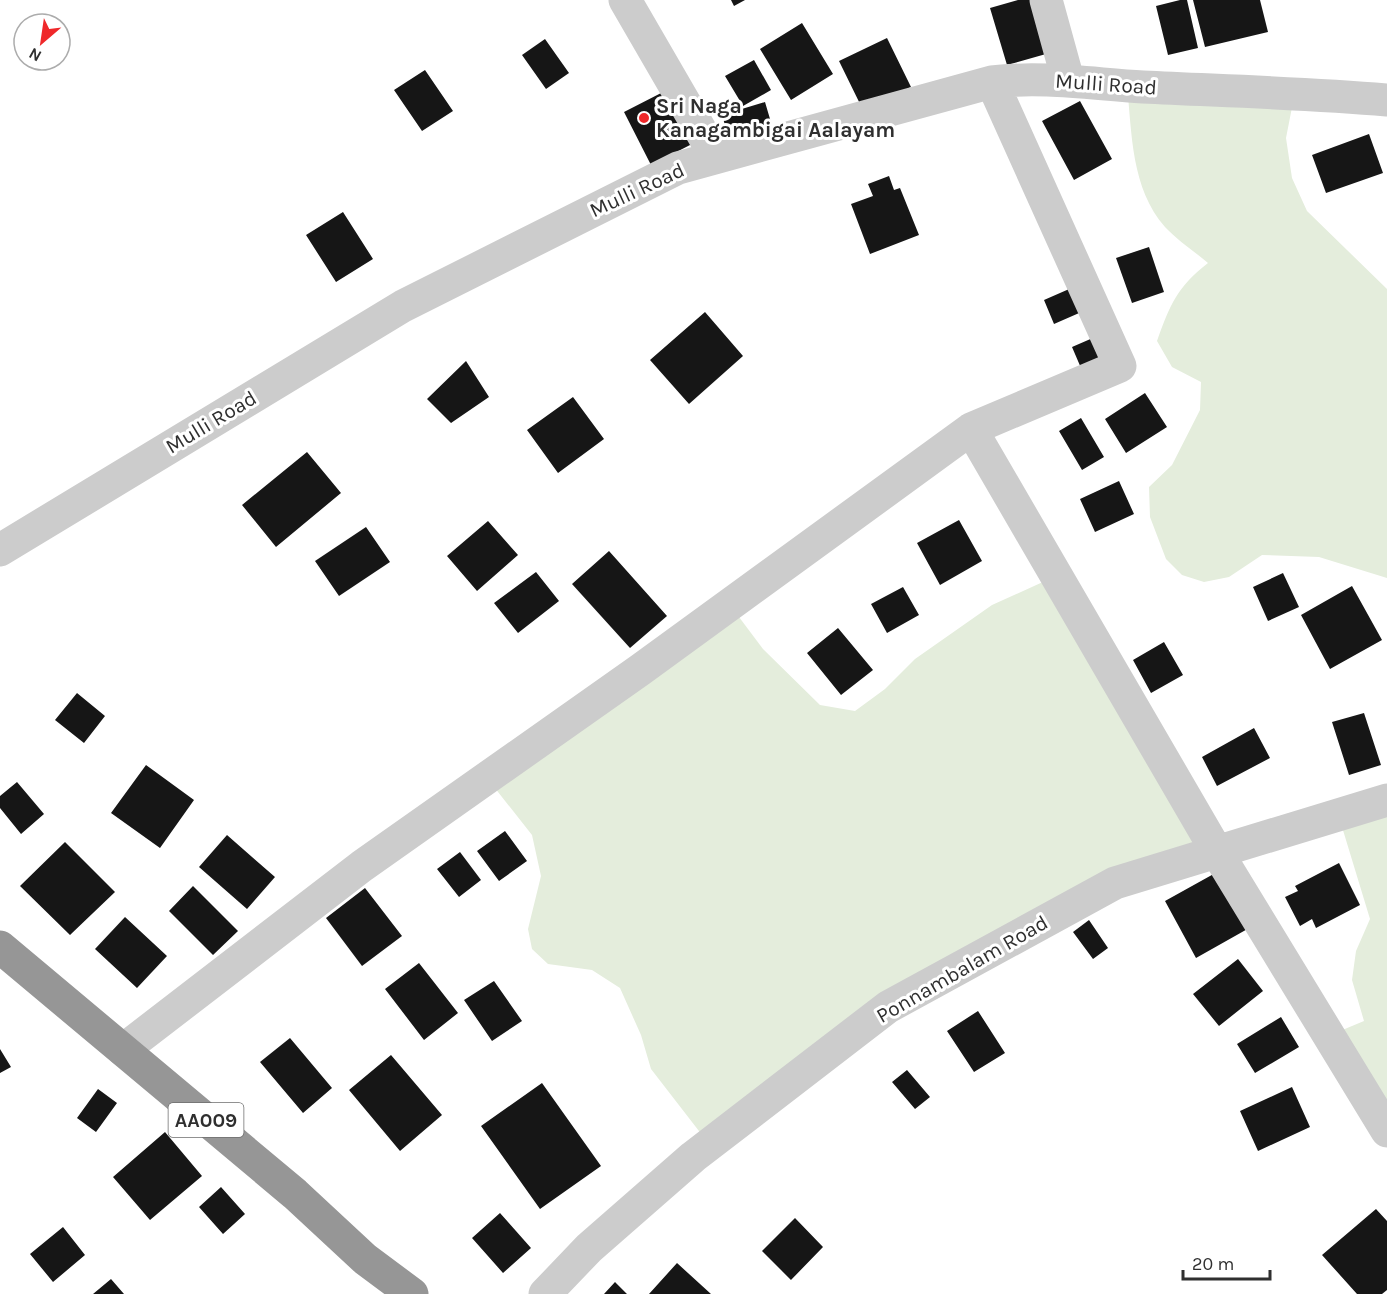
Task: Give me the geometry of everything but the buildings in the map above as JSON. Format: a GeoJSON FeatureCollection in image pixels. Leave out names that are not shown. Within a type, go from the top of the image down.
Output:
{"type":"FeatureCollection","features":[{"type":"Feature","properties":{"kind":"highway","name":"AA009"},"geometry":{"type":"LineString","coordinates":[[0,947],[295,1194],[365,1259],[412,1294]]}},
{"type":"Feature","properties":{"kind":"street"},"geometry":{"type":"LineString","coordinates":[[625,0],[716,157]]}},
{"type":"Feature","properties":{"kind":"street"},"geometry":{"type":"LineString","coordinates":[[1046,0],[1068,80]]}},
{"type":"Feature","properties":{"kind":"street","name":"Mulli Road"},"geometry":{"type":"LineString","coordinates":[[0,549],[403,306],[678,168],[992,82],[1020,79],[1387,100]]}},
{"type":"Feature","properties":{"kind":"street"},"geometry":{"type":"LineString","coordinates":[[123,1050],[362,866],[640,670],[971,429],[1120,366],[992,82]]}},
{"type":"Feature","properties":{"kind":"street"},"geometry":{"type":"LineString","coordinates":[[971,429],[1217,852],[1387,1131]]}},
{"type":"Feature","properties":{"kind":"street","name":"Ponnambalam Road"},"geometry":{"type":"LineString","coordinates":[[545,1294],[589,1248],[693,1157],[888,1007],[1115,883],[1387,800]]}},
{"type":"Feature","properties":{"kind":"green space"},"geometry":{"type":"Polygon","coordinates":[[[1127,85],[1295,92],[1286,138],[1292,178],[1307,211],[1387,289],[1387,578],[1319,557],[1262,555],[1229,577],[1204,582],[1182,575],[1166,559],[1150,517],[1149,487],[1172,465],[1200,410],[1201,382],[1172,367],[1157,341],[1176,298],[1189,280],[1208,263],[1165,227],[1145,195],[1135,160],[1127,85]]]}},
{"type":"Feature","properties":{"kind":"green space"},"geometry":{"type":"Polygon","coordinates":[[[1056,576],[1217,852],[888,1007],[709,1144],[651,1069],[641,1035],[620,988],[592,970],[548,964],[532,949],[528,929],[541,876],[532,835],[487,778],[730,605],[763,649],[820,705],[855,711],[885,689],[915,659],[992,605],[1056,576]]]}},
{"type":"Feature","properties":{"kind":"green space"},"geometry":{"type":"Polygon","coordinates":[[[1387,800],[1387,1131],[1328,1036],[1364,1021],[1352,980],[1356,951],[1370,919],[1339,817],[1387,800]]]}},
{"type":"Feature","properties":{"kind":"place","name":"Sri Naga Kanagambigai Aalayam"},"geometry":{"type":"Point","coordinates":[644,118]}}]}
